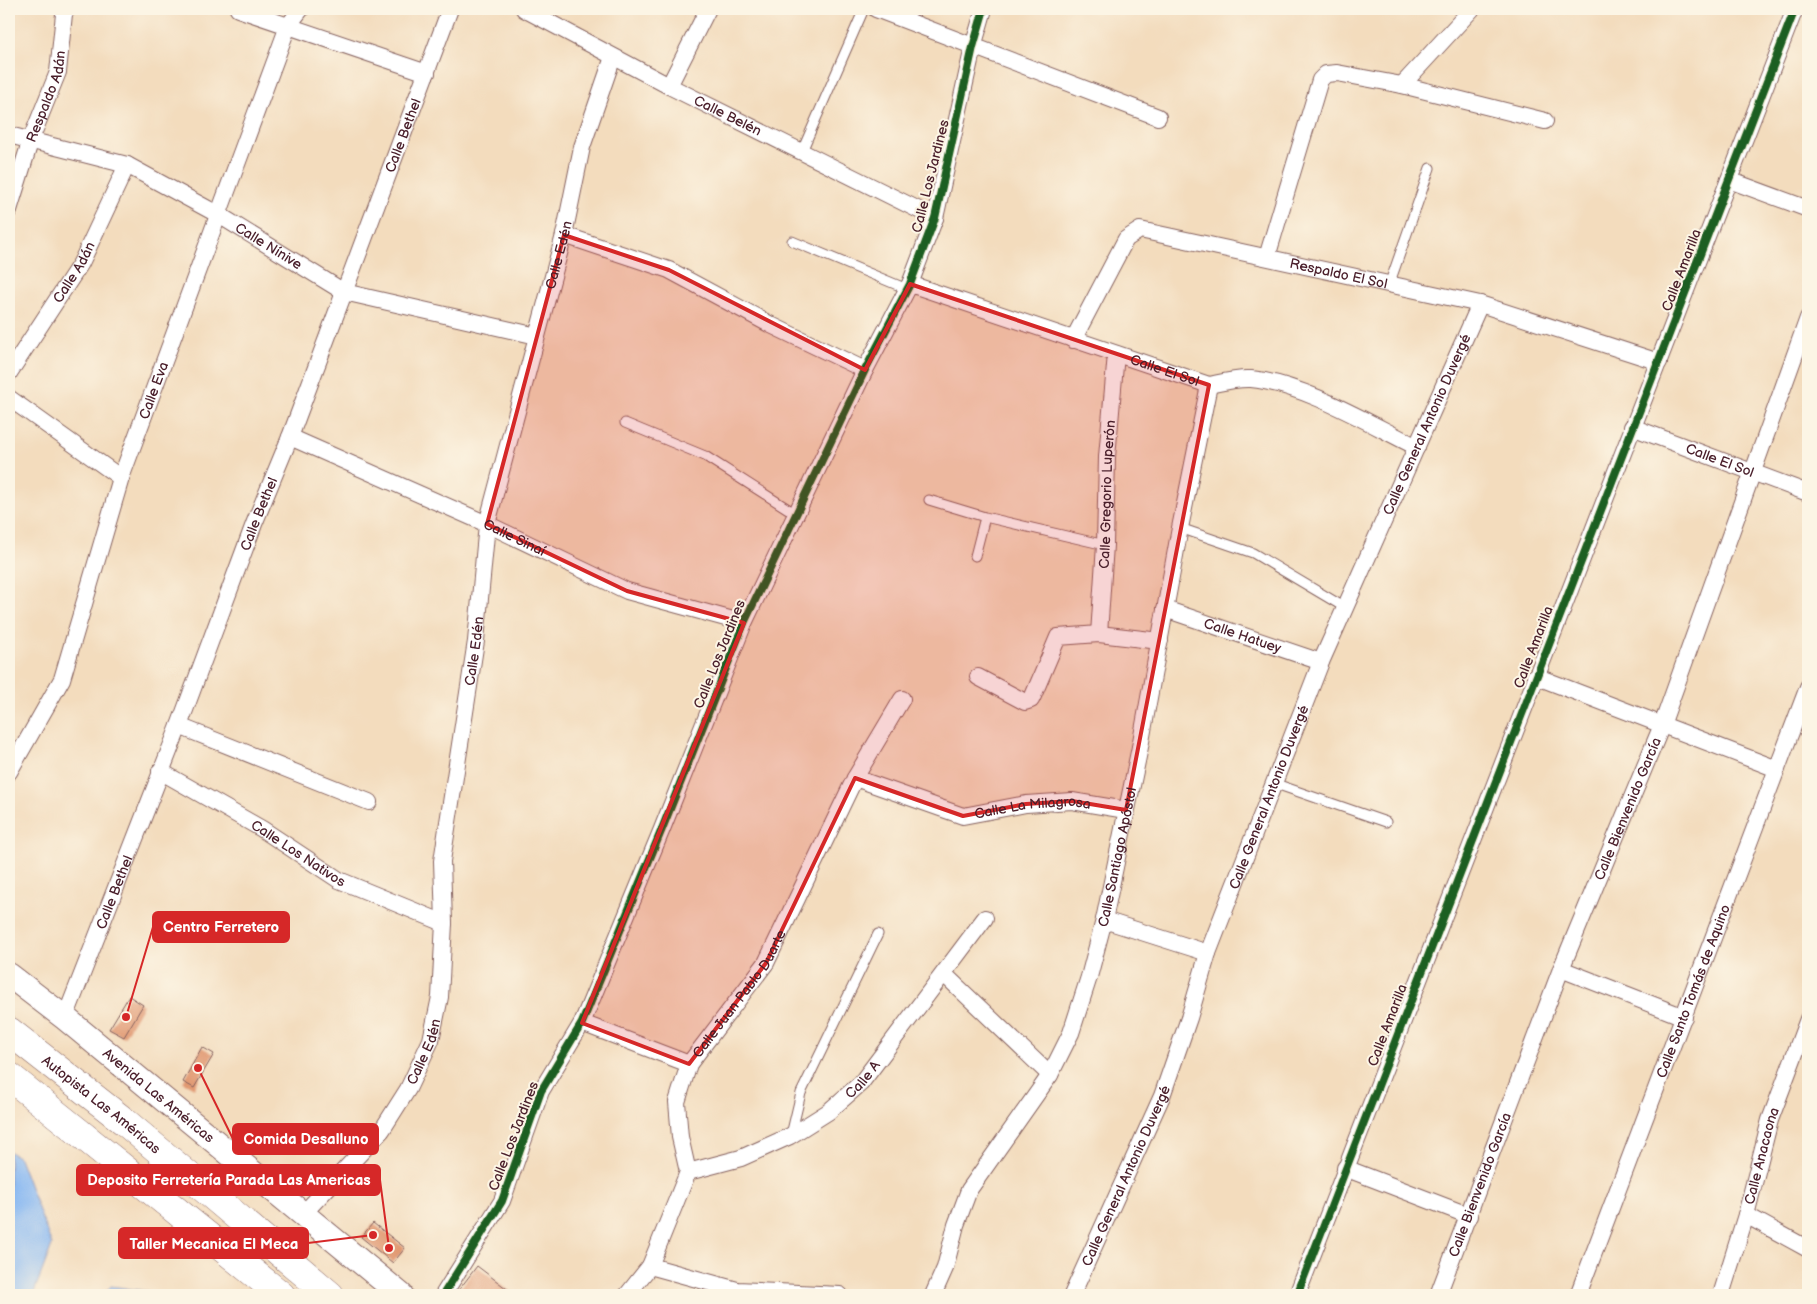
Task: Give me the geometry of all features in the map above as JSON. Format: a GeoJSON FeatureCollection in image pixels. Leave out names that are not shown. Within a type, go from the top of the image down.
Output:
{"type":"FeatureCollection","features":[{"type":"Feature","properties":{"kind":"highway","name":"Autopista Las Américas"},"geometry":{"type":"LineString","coordinates":[[9,1031],[125,1122],[330,1295]]}},
{"type":"Feature","properties":{"kind":"highway"},"geometry":{"type":"LineString","coordinates":[[9,1076],[281,1295]]}},
{"type":"Feature","properties":{"kind":"main road","name":"Avenida Las Américas"},"geometry":{"type":"LineString","coordinates":[[9,975],[65,1018],[401,1295]]}},
{"type":"Feature","properties":{"kind":"street","name":"Respaldo Adán"},"geometry":{"type":"LineString","coordinates":[[9,210],[31,140],[58,72],[64,14],[67,9]]}},
{"type":"Feature","properties":{"kind":"street"},"geometry":{"type":"LineString","coordinates":[[238,9],[427,73]]}},
{"type":"Feature","properties":{"kind":"street","name":"Calle Eva"},"geometry":{"type":"LineString","coordinates":[[9,772],[62,680],[121,478],[288,26],[301,9]]}},
{"type":"Feature","properties":{"kind":"street","name":"Calle Bethel"},"geometry":{"type":"LineString","coordinates":[[65,1018],[179,726],[254,524],[290,437],[450,9]]}},
{"type":"Feature","properties":{"kind":"street","name":"Calle Belén"},"geometry":{"type":"LineString","coordinates":[[524,9],[669,86],[935,218]]}},
{"type":"Feature","properties":{"kind":"street"},"geometry":{"type":"LineString","coordinates":[[669,86],[708,9]]}},
{"type":"Feature","properties":{"kind":"street"},"geometry":{"type":"LineString","coordinates":[[876,9],[1158,117]]}},
{"type":"Feature","properties":{"kind":"street","name":"Calle Los Jardines"},"geometry":{"type":"LineString","coordinates":[[443,1295],[502,1201],[541,1091],[582,1023],[744,623],[865,370],[909,287],[935,218],[973,47],[984,9]]}},
{"type":"Feature","properties":{"kind":"street"},"geometry":{"type":"LineString","coordinates":[[1402,85],[1472,9]]}},
{"type":"Feature","properties":{"kind":"street","name":"Calle Amarilla"},"geometry":{"type":"LineString","coordinates":[[1297,1295],[1795,9]]}},
{"type":"Feature","properties":{"kind":"street","name":"Calle Edén"},"geometry":{"type":"LineString","coordinates":[[302,1215],[382,1130],[408,1089],[431,1040],[440,997],[444,923],[442,861],[476,641],[487,524],[564,235],[582,147],[613,57]]}},
{"type":"Feature","properties":{"kind":"street"},"geometry":{"type":"LineString","coordinates":[[1267,257],[1320,80],[1326,74],[1337,73],[1402,85],[1545,121]]}},
{"type":"Feature","properties":{"kind":"street","name":"Calle Nínive"},"geometry":{"type":"LineString","coordinates":[[9,135],[127,164],[219,215],[344,292],[537,336]]}},
{"type":"Feature","properties":{"kind":"street","name":"Calle Adán"},"geometry":{"type":"LineString","coordinates":[[9,374],[81,263],[127,164]]}},
{"type":"Feature","properties":{"kind":"street"},"geometry":{"type":"LineString","coordinates":[[1730,180],[1808,209]]}},
{"type":"Feature","properties":{"kind":"street","name":"Respaldo El Sol"},"geometry":{"type":"LineString","coordinates":[[1073,340],[1126,239],[1140,230],[1480,304],[1659,362]]}},
{"type":"Feature","properties":{"kind":"street"},"geometry":{"type":"LineString","coordinates":[[564,235],[669,270],[771,324],[865,370]]}},
{"type":"Feature","properties":{"kind":"street","name":"Calle El Sol"},"geometry":{"type":"LineString","coordinates":[[909,287],[1209,385],[1229,380],[1250,379],[1304,392],[1417,447]]}},
{"type":"Feature","properties":{"kind":"street","name":"Calle General Antonio Duvergé"},"geometry":{"type":"LineString","coordinates":[[1072,1295],[1162,1096],[1189,1018],[1208,953],[1321,662],[1480,304]]}},
{"type":"Feature","properties":{"kind":"street","name":"Calle Bienvenido García"},"geometry":{"type":"LineString","coordinates":[[1438,1295],[1470,1216],[1561,969],[1662,725],[1808,318]]}},
{"type":"Feature","properties":{"kind":"street","name":"Calle Gregorio Luperón"},"geometry":{"type":"LineString","coordinates":[[1099,634],[1106,545],[1107,457],[1116,354]]}},
{"type":"Feature","properties":{"kind":"street","name":"Calle Santiago Apóstol"},"geometry":{"type":"LineString","coordinates":[[933,1295],[945,1268],[956,1225],[969,1190],[1050,1075],[1071,1034],[1104,920],[1209,385]]}},
{"type":"Feature","properties":{"kind":"street"},"geometry":{"type":"LineString","coordinates":[[9,398],[121,478]]}},
{"type":"Feature","properties":{"kind":"street","name":"Calle El Sol"},"geometry":{"type":"LineString","coordinates":[[1632,427],[1808,493]]}},
{"type":"Feature","properties":{"kind":"street","name":"Calle Sinaí"},"geometry":{"type":"LineString","coordinates":[[290,437],[487,524],[627,591],[744,623]]}},
{"type":"Feature","properties":{"kind":"street","name":"Calle Hatuey"},"geometry":{"type":"LineString","coordinates":[[1165,608],[1321,662]]}},
{"type":"Feature","properties":{"kind":"street"},"geometry":{"type":"LineString","coordinates":[[978,677],[1026,702],[1031,700],[1058,637],[1099,634],[1160,641]]}},
{"type":"Feature","properties":{"kind":"street"},"geometry":{"type":"LineString","coordinates":[[1536,676],[1777,769]]}},
{"type":"Feature","properties":{"kind":"street","name":"Calle Santo Tomás de Aquino"},"geometry":{"type":"LineString","coordinates":[[1578,1295],[1808,688]]}},
{"type":"Feature","properties":{"kind":"street","name":"Calle Juan Pablo Duarte"},"geometry":{"type":"LineString","coordinates":[[688,1172],[680,1137],[677,1102],[689,1064],[766,963],[855,778],[902,699]]}},
{"type":"Feature","properties":{"kind":"street"},"geometry":{"type":"LineString","coordinates":[[179,726],[369,802]]}},
{"type":"Feature","properties":{"kind":"street","name":"Calle Los Nativos"},"geometry":{"type":"LineString","coordinates":[[160,772],[262,829],[339,880],[444,923]]}},
{"type":"Feature","properties":{"kind":"street","name":"Calle La Milagrosa"},"geometry":{"type":"LineString","coordinates":[[855,778],[963,816],[1026,804],[1072,800],[1126,810]]}},
{"type":"Feature","properties":{"kind":"street","name":"Calle A"},"geometry":{"type":"LineString","coordinates":[[688,1172],[741,1158],[790,1136],[828,1112],[861,1083],[985,918]]}},
{"type":"Feature","properties":{"kind":"street"},"geometry":{"type":"LineString","coordinates":[[1104,920],[1208,953]]}},
{"type":"Feature","properties":{"kind":"street"},"geometry":{"type":"LineString","coordinates":[[1561,969],[1684,1017]]}},
{"type":"Feature","properties":{"kind":"street"},"geometry":{"type":"LineString","coordinates":[[944,974],[1050,1075]]}},
{"type":"Feature","properties":{"kind":"street","name":"Calle Anacaona"},"geometry":{"type":"LineString","coordinates":[[1721,1295],[1746,1215],[1770,1120],[1808,1019]]}},
{"type":"Feature","properties":{"kind":"street"},"geometry":{"type":"LineString","coordinates":[[582,1023],[689,1064]]}},
{"type":"Feature","properties":{"kind":"street"},"geometry":{"type":"LineString","coordinates":[[1345,1168],[1470,1216]]}},
{"type":"Feature","properties":{"kind":"street"},"geometry":{"type":"LineString","coordinates":[[627,1295],[650,1266],[688,1172]]}},
{"type":"Feature","properties":{"kind":"street"},"geometry":{"type":"LineString","coordinates":[[1746,1215],[1808,1249]]}},
{"type":"Feature","properties":{"kind":"street"},"geometry":{"type":"LineString","coordinates":[[650,1266],[737,1290],[840,1295]]}},
{"type":"Feature","properties":{"kind":"lane"},"geometry":{"type":"LineString","coordinates":[[802,151],[864,9]]}},
{"type":"Feature","properties":{"kind":"lane"},"geometry":{"type":"LineString","coordinates":[[1389,285],[1430,168]]}},
{"type":"Feature","properties":{"kind":"lane"},"geometry":{"type":"LineString","coordinates":[[792,240],[909,287]]}},
{"type":"Feature","properties":{"kind":"lane"},"geometry":{"type":"LineString","coordinates":[[625,423],[705,456],[796,514]]}},
{"type":"Feature","properties":{"kind":"lane"},"geometry":{"type":"LineString","coordinates":[[929,500],[985,518],[1106,545]]}},
{"type":"Feature","properties":{"kind":"lane"},"geometry":{"type":"LineString","coordinates":[[975,556],[985,518]]}},
{"type":"Feature","properties":{"kind":"lane"},"geometry":{"type":"LineString","coordinates":[[1180,528],[1253,553],[1344,607]]}},
{"type":"Feature","properties":{"kind":"lane"},"geometry":{"type":"LineString","coordinates":[[1273,783],[1386,822]]}},
{"type":"Feature","properties":{"kind":"lane"},"geometry":{"type":"LineString","coordinates":[[790,1136],[801,1093],[878,934]]}},
{"type":"Feature","properties":{"kind":"highlighted area"},"geometry":{"type":"Polygon","coordinates":[[[564,235],[669,270],[865,370],[910,284],[1209,385],[1126,810],[1072,801],[1026,804],[963,816],[855,778],[766,963],[689,1064],[582,1023],[744,623],[627,591],[487,524],[564,235]]]}},
{"type":"Feature","properties":{"kind":"water"},"geometry":{"type":"Polygon","coordinates":[[[9,1151],[19,1158],[52,1245],[33,1295],[9,1295],[9,1151]]]}},
{"type":"Feature","properties":{"kind":"water"},"geometry":{"type":"Polygon","coordinates":[[[111,1286],[173,1295],[102,1295],[111,1286]]]}},
{"type":"Feature","properties":{"kind":"building"},"geometry":{"type":"Polygon","coordinates":[[[129,996],[143,1005],[124,1037],[109,1029],[129,996]]]}},
{"type":"Feature","properties":{"kind":"building"},"geometry":{"type":"Polygon","coordinates":[[[202,1047],[214,1054],[194,1088],[183,1082],[202,1047]]]}},
{"type":"Feature","properties":{"kind":"building"},"geometry":{"type":"Polygon","coordinates":[[[373,1223],[405,1248],[393,1263],[361,1237],[373,1223]]]}},
{"type":"Feature","properties":{"kind":"building"},"geometry":{"type":"Polygon","coordinates":[[[477,1266],[515,1295],[455,1295],[477,1266]]]}},
{"type":"Feature","properties":{"kind":"cycle path"},"geometry":{"type":"LineString","coordinates":[[443,1295],[502,1201],[541,1091],[582,1023],[744,623],[865,370],[910,284],[935,218],[973,47],[984,9]]}},
{"type":"Feature","properties":{"kind":"cycle path"},"geometry":{"type":"LineString","coordinates":[[1297,1295],[1795,9]]}},
{"type":"Feature","properties":{"kind":"place","name":"Centro Ferretero"},"geometry":{"type":"Point","coordinates":[126,1017]}},
{"type":"Feature","properties":{"kind":"place","name":"Comida Desalluno"},"geometry":{"type":"Point","coordinates":[198,1068]}},
{"type":"Feature","properties":{"kind":"place","name":"Taller Mecanica El Meca"},"geometry":{"type":"Point","coordinates":[373,1235]}},
{"type":"Feature","properties":{"kind":"place","name":"Deposito Ferretería Parada Las Americas"},"geometry":{"type":"Point","coordinates":[389,1248]}}]}
